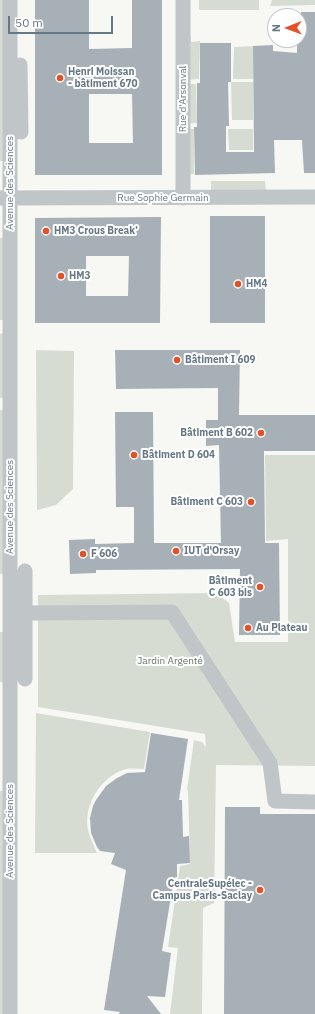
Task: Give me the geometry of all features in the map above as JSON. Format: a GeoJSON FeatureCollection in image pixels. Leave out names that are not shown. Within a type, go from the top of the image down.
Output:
{"type":"FeatureCollection","features":[{"type":"Feature","properties":{"kind":"street","name":"Avenue des Sciences"},"geometry":{"type":"LineString","coordinates":[[10,0],[5,198],[10,1014]]}},
{"type":"Feature","properties":{"kind":"street"},"geometry":{"type":"LineString","coordinates":[[19,0],[21,132]]}},
{"type":"Feature","properties":{"kind":"street","name":"Rue d'Arsonval"},"geometry":{"type":"LineString","coordinates":[[183,0],[183,198]]}},
{"type":"Feature","properties":{"kind":"street","name":"Rue Sophie Germain"},"geometry":{"type":"LineString","coordinates":[[5,198],[315,198]]}},
{"type":"Feature","properties":{"kind":"street"},"geometry":{"type":"LineString","coordinates":[[25,571],[22,607],[25,679]]}},
{"type":"Feature","properties":{"kind":"street"},"geometry":{"type":"LineString","coordinates":[[22,607],[172,612],[270,763],[275,800],[315,802]]}},
{"type":"Feature","properties":{"kind":"green space"},"geometry":{"type":"Polygon","coordinates":[[[0,0],[3,0],[3,161],[0,161],[0,0]]]}},
{"type":"Feature","properties":{"kind":"green space"},"geometry":{"type":"Polygon","coordinates":[[[199,0],[259,0],[259,10],[199,10],[199,0]]]}},
{"type":"Feature","properties":{"kind":"green space"},"geometry":{"type":"Polygon","coordinates":[[[272,0],[315,0],[315,5],[270,6],[272,0]]]}},
{"type":"Feature","properties":{"kind":"green space"},"geometry":{"type":"Polygon","coordinates":[[[181,36],[191,36],[191,42],[200,41],[199,79],[181,80],[181,36]]]}},
{"type":"Feature","properties":{"kind":"green space"},"geometry":{"type":"Polygon","coordinates":[[[253,46],[253,79],[233,79],[234,47],[253,46]]]}},
{"type":"Feature","properties":{"kind":"green space"},"geometry":{"type":"Polygon","coordinates":[[[231,82],[253,82],[253,120],[232,120],[231,82]]]}},
{"type":"Feature","properties":{"kind":"green space"},"geometry":{"type":"Polygon","coordinates":[[[180,84],[196,84],[197,123],[181,124],[180,84]]]}},
{"type":"Feature","properties":{"kind":"green space"},"geometry":{"type":"Polygon","coordinates":[[[180,128],[194,129],[194,174],[181,175],[180,128]]]}},
{"type":"Feature","properties":{"kind":"green space"},"geometry":{"type":"Polygon","coordinates":[[[228,129],[253,129],[253,150],[229,150],[228,129]]]}},
{"type":"Feature","properties":{"kind":"green space"},"geometry":{"type":"Polygon","coordinates":[[[211,181],[265,181],[266,190],[211,190],[211,181]]]}},
{"type":"Feature","properties":{"kind":"green space"},"geometry":{"type":"Polygon","coordinates":[[[0,238],[3,238],[3,320],[0,320],[0,238]]]}},
{"type":"Feature","properties":{"kind":"green space"},"geometry":{"type":"Polygon","coordinates":[[[3,333],[3,398],[0,398],[0,334],[3,333]]]}},
{"type":"Feature","properties":{"kind":"green space"},"geometry":{"type":"Polygon","coordinates":[[[36,350],[74,351],[73,489],[56,505],[37,510],[36,350]]]}},
{"type":"Feature","properties":{"kind":"green space"},"geometry":{"type":"Polygon","coordinates":[[[0,410],[3,410],[3,574],[0,574],[0,410]]]}},
{"type":"Feature","properties":{"kind":"green space","name":"Jardin Argenté"},"geometry":{"type":"Polygon","coordinates":[[[265,455],[315,455],[315,766],[216,765],[214,903],[203,908],[202,1014],[170,1014],[178,948],[168,947],[180,866],[190,864],[187,790],[194,740],[202,742],[206,747],[205,734],[38,707],[38,595],[216,593],[229,603],[235,642],[288,642],[288,539],[266,541],[265,455]]]}},
{"type":"Feature","properties":{"kind":"green space"},"geometry":{"type":"Polygon","coordinates":[[[0,632],[3,632],[3,682],[0,682],[0,632]]]}},
{"type":"Feature","properties":{"kind":"green space"},"geometry":{"type":"Polygon","coordinates":[[[36,713],[150,732],[144,769],[126,769],[117,773],[102,785],[91,802],[87,820],[88,830],[97,853],[35,853],[36,713]]]}},
{"type":"Feature","properties":{"kind":"green space"},"geometry":{"type":"Polygon","coordinates":[[[0,791],[3,791],[3,1014],[0,1014],[0,791]]]}},
{"type":"Feature","properties":{"kind":"building"},"geometry":{"type":"Polygon","coordinates":[[[35,0],[89,0],[89,49],[132,48],[132,0],[162,0],[162,175],[35,175],[35,0]],[[89,94],[89,143],[133,143],[132,94],[89,94]]]}},
{"type":"Feature","properties":{"kind":"building"},"geometry":{"type":"Polygon","coordinates":[[[307,12],[315,12],[315,173],[304,173],[302,140],[274,140],[275,173],[195,175],[194,127],[197,127],[197,83],[200,83],[200,43],[231,43],[231,82],[228,82],[229,126],[226,126],[226,152],[254,152],[253,46],[267,45],[267,48],[273,48],[273,51],[297,53],[297,48],[307,48],[307,12]]]}},
{"type":"Feature","properties":{"kind":"building","name":"HM4"},"geometry":{"type":"Polygon","coordinates":[[[210,216],[265,216],[265,323],[210,323],[210,216]]]}},
{"type":"Feature","properties":{"kind":"building","name":"HM3"},"geometry":{"type":"Polygon","coordinates":[[[161,217],[160,323],[35,323],[35,218],[161,217]],[[86,256],[86,296],[128,296],[129,256],[86,256]]]}},
{"type":"Feature","properties":{"kind":"building"},"geometry":{"type":"Polygon","coordinates":[[[115,350],[240,350],[239,415],[315,415],[315,451],[264,451],[265,543],[279,543],[280,635],[239,635],[240,569],[96,570],[96,573],[70,574],[69,540],[95,539],[95,544],[134,543],[134,507],[116,507],[115,412],[153,412],[154,543],[221,543],[219,445],[206,446],[206,420],[218,420],[218,388],[116,389],[115,350]]]}},
{"type":"Feature","properties":{"kind":"building"},"geometry":{"type":"Polygon","coordinates":[[[151,733],[188,739],[179,800],[182,800],[183,837],[189,836],[190,863],[177,864],[177,877],[174,878],[162,951],[171,953],[165,997],[147,996],[161,1014],[119,1014],[120,1012],[104,1010],[126,870],[111,864],[115,853],[100,851],[97,847],[91,833],[90,818],[96,800],[106,786],[127,773],[145,772],[151,733]]]}},
{"type":"Feature","properties":{"kind":"building","name":"CentraleSupélec - Campus Paris-Saclay"},"geometry":{"type":"Polygon","coordinates":[[[225,807],[260,807],[260,814],[315,814],[315,1014],[224,1014],[225,807]]]}},
{"type":"Feature","properties":{"kind":"place","name":"Henri Moissan - bâtiment 670"},"geometry":{"type":"Point","coordinates":[60,78]}},
{"type":"Feature","properties":{"kind":"place","name":"HM3 Crous Break’"},"geometry":{"type":"Point","coordinates":[46,231]}},
{"type":"Feature","properties":{"kind":"place","name":"HM3"},"geometry":{"type":"Point","coordinates":[61,276]}},
{"type":"Feature","properties":{"kind":"place","name":"HM4"},"geometry":{"type":"Point","coordinates":[238,284]}},
{"type":"Feature","properties":{"kind":"place","name":"Bâtiment I 609"},"geometry":{"type":"Point","coordinates":[177,360]}},
{"type":"Feature","properties":{"kind":"place","name":"Bâtiment B 602"},"geometry":{"type":"Point","coordinates":[261,433]}},
{"type":"Feature","properties":{"kind":"place","name":"Bâtiment D 604"},"geometry":{"type":"Point","coordinates":[134,455]}},
{"type":"Feature","properties":{"kind":"place","name":"Bâtiment C 603"},"geometry":{"type":"Point","coordinates":[251,502]}},
{"type":"Feature","properties":{"kind":"place","name":"IUT d'Orsay"},"geometry":{"type":"Point","coordinates":[176,551]}},
{"type":"Feature","properties":{"kind":"place","name":"F 606"},"geometry":{"type":"Point","coordinates":[83,554]}},
{"type":"Feature","properties":{"kind":"place","name":"Bâtiment C 603 bis"},"geometry":{"type":"Point","coordinates":[260,587]}},
{"type":"Feature","properties":{"kind":"place","name":"Au Plateau"},"geometry":{"type":"Point","coordinates":[248,628]}},
{"type":"Feature","properties":{"kind":"place","name":"CentraleSupélec - Campus Paris-Saclay"},"geometry":{"type":"Point","coordinates":[260,890]}}]}
